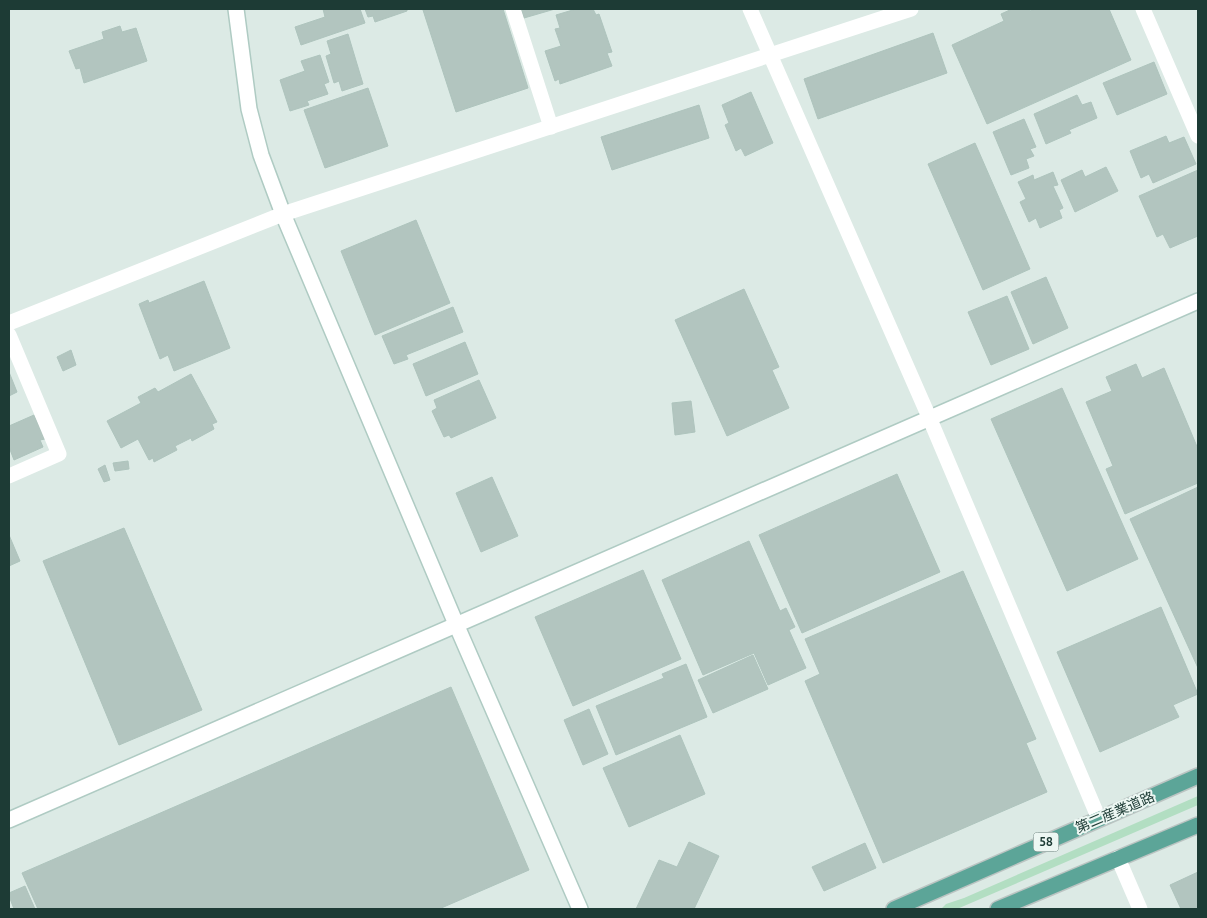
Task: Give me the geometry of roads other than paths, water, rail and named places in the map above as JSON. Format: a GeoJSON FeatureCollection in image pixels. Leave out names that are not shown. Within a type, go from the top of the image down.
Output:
{"type":"FeatureCollection","features":[{"type":"Feature","properties":{"kind":"main road","name":"第二産業道路"},"geometry":{"type":"LineString","coordinates":[[894,909],[1198,776]]}},
{"type":"Feature","properties":{"kind":"main road"},"geometry":{"type":"LineString","coordinates":[[998,909],[1198,825]]}},
{"type":"Feature","properties":{"kind":"street"},"geometry":{"type":"LineString","coordinates":[[236,9],[249,109],[261,155],[283,214],[456,624],[580,909]]}},
{"type":"Feature","properties":{"kind":"street"},"geometry":{"type":"LineString","coordinates":[[513,9],[550,127]]}},
{"type":"Feature","properties":{"kind":"street"},"geometry":{"type":"LineString","coordinates":[[750,9],[929,417],[1099,819]]}},
{"type":"Feature","properties":{"kind":"street"},"geometry":{"type":"LineString","coordinates":[[9,323],[283,214],[910,9]]}},
{"type":"Feature","properties":{"kind":"street"},"geometry":{"type":"LineString","coordinates":[[1143,9],[1196,127]]}},
{"type":"Feature","properties":{"kind":"street"},"geometry":{"type":"LineString","coordinates":[[9,820],[1198,301]]}},
{"type":"Feature","properties":{"kind":"street"},"geometry":{"type":"LineString","coordinates":[[9,335],[59,454],[9,476]]}},
{"type":"Feature","properties":{"kind":"street"},"geometry":{"type":"LineString","coordinates":[[1118,858],[1140,909]]}}]}
